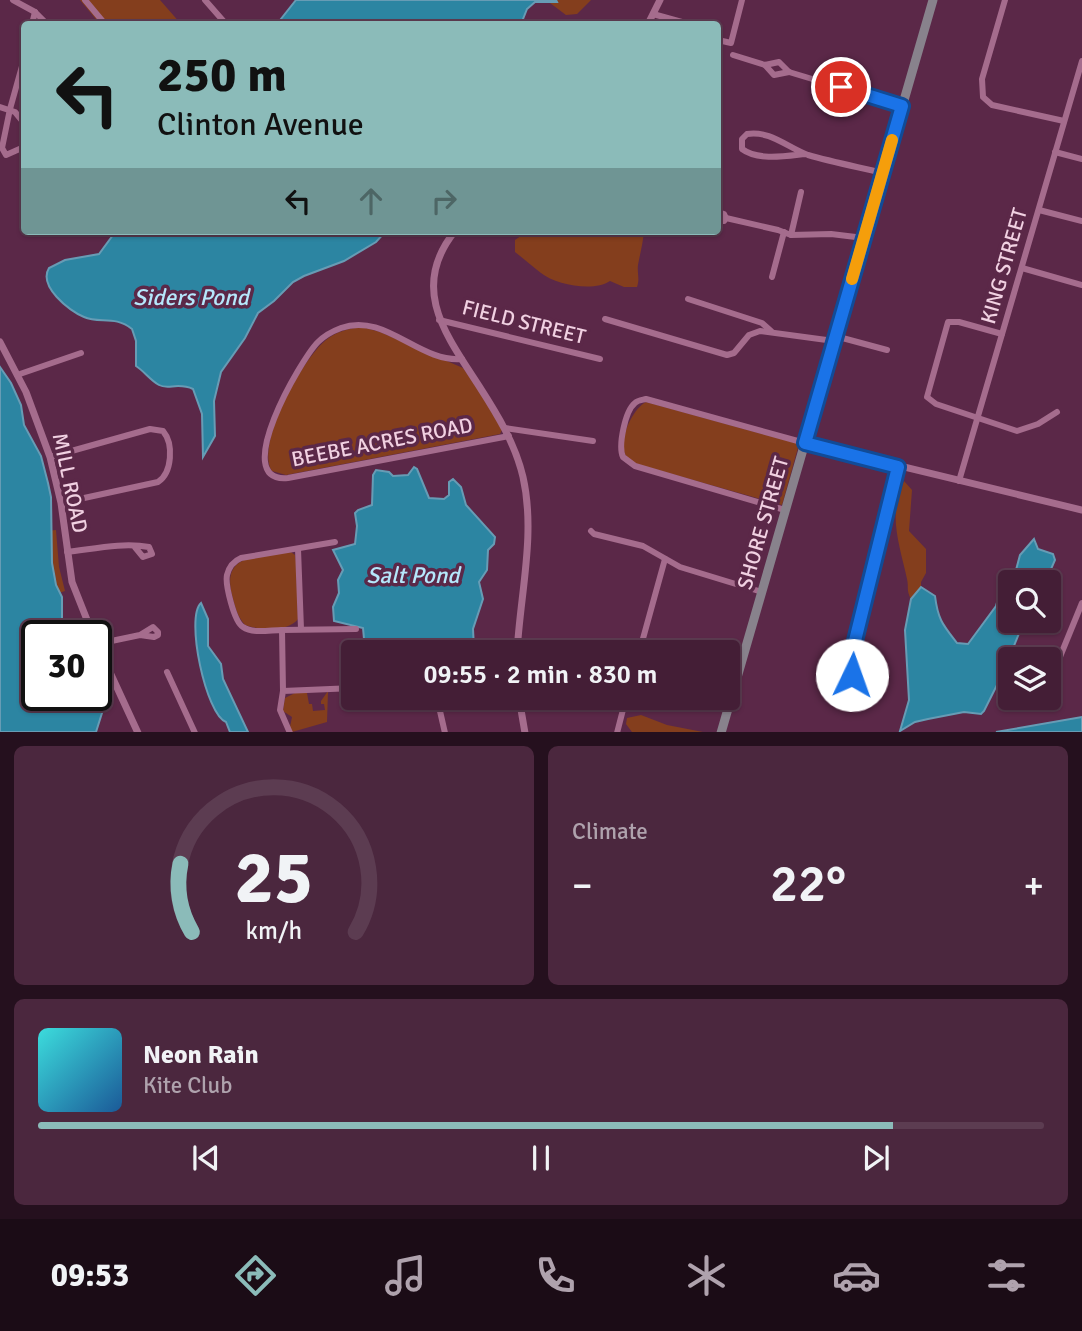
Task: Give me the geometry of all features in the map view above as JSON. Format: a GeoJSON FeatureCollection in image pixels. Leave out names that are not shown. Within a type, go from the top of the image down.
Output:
{"type":"FeatureCollection","features":[{"type":"Feature","properties":{"kind":"main road","name":"SHORE STREET"},"geometry":{"type":"LineString","coordinates":[[740,668],[933,0]]}},
{"type":"Feature","properties":{"kind":"main road","name":"SHORE STREET"},"geometry":{"type":"LineString","coordinates":[[721,732],[728,710]]}},
{"type":"Feature","properties":{"kind":"street"},"geometry":{"type":"LineString","coordinates":[[13,0],[35,12],[44,21]]}},
{"type":"Feature","properties":{"kind":"street"},"geometry":{"type":"LineString","coordinates":[[85,0],[102,21]]}},
{"type":"Feature","properties":{"kind":"street"},"geometry":{"type":"LineString","coordinates":[[205,0],[223,21]]}},
{"type":"Feature","properties":{"kind":"street"},"geometry":{"type":"LineString","coordinates":[[650,21],[660,0]]}},
{"type":"Feature","properties":{"kind":"street"},"geometry":{"type":"LineString","coordinates":[[721,41],[731,43],[743,0]]}},
{"type":"Feature","properties":{"kind":"street"},"geometry":{"type":"LineString","coordinates":[[1005,0],[982,79],[983,97],[992,105],[1064,121]]}},
{"type":"Feature","properties":{"kind":"street"},"geometry":{"type":"LineString","coordinates":[[33,21],[35,12]]}},
{"type":"Feature","properties":{"kind":"street"},"geometry":{"type":"LineString","coordinates":[[653,14],[678,21]]}},
{"type":"Feature","properties":{"kind":"street"},"geometry":{"type":"LineString","coordinates":[[733,55],[765,65],[779,62],[789,72]]}},
{"type":"Feature","properties":{"kind":"street","name":"KING STREET"},"geometry":{"type":"LineString","coordinates":[[960,481],[1082,61]]}},
{"type":"Feature","properties":{"kind":"street"},"geometry":{"type":"LineString","coordinates":[[765,65],[774,75],[789,72],[902,106]]}},
{"type":"Feature","properties":{"kind":"street"},"geometry":{"type":"LineString","coordinates":[[21,69],[9,109],[2,151],[6,155],[21,148]]}},
{"type":"Feature","properties":{"kind":"street"},"geometry":{"type":"LineString","coordinates":[[0,107],[9,109],[21,120]]}},
{"type":"Feature","properties":{"kind":"street"},"geometry":{"type":"LineString","coordinates":[[805,154],[753,155],[742,149],[742,139],[747,134],[760,134],[784,142],[805,154],[883,173]]}},
{"type":"Feature","properties":{"kind":"street"},"geometry":{"type":"LineString","coordinates":[[1055,152],[1082,159]]}},
{"type":"Feature","properties":{"kind":"street"},"geometry":{"type":"LineString","coordinates":[[772,277],[801,192]]}},
{"type":"Feature","properties":{"kind":"street"},"geometry":{"type":"LineString","coordinates":[[1039,209],[1082,221]]}},
{"type":"Feature","properties":{"kind":"street"},"geometry":{"type":"LineString","coordinates":[[721,213],[726,218],[788,234],[831,234],[864,238]]}},
{"type":"Feature","properties":{"kind":"street"},"geometry":{"type":"LineString","coordinates":[[721,222],[724,222],[726,218]]}},
{"type":"Feature","properties":{"kind":"street"},"geometry":{"type":"LineString","coordinates":[[452,235],[443,249],[436,270],[434,299],[439,320],[505,428],[522,471],[528,514],[518,640]]}},
{"type":"Feature","properties":{"kind":"street"},"geometry":{"type":"LineString","coordinates":[[1022,268],[1082,285]]}},
{"type":"Feature","properties":{"kind":"street"},"geometry":{"type":"LineString","coordinates":[[688,299],[762,323],[784,336],[834,339],[887,350]]}},
{"type":"Feature","properties":{"kind":"street"},"geometry":{"type":"LineString","coordinates":[[605,319],[727,355],[734,353],[749,334],[772,331]]}},
{"type":"Feature","properties":{"kind":"street","name":"FIELD STREET"},"geometry":{"type":"LineString","coordinates":[[439,320],[600,359]]}},
{"type":"Feature","properties":{"kind":"street"},"geometry":{"type":"LineString","coordinates":[[1002,334],[959,322],[948,322],[927,397],[936,404],[1017,431],[1038,424],[1057,412]]}},
{"type":"Feature","properties":{"kind":"street","name":"BEEBE ACRES ROAD"},"geometry":{"type":"LineString","coordinates":[[461,359],[446,358],[371,326],[356,325],[333,332],[318,342],[303,362],[279,407],[265,447],[267,471],[274,477],[288,478],[509,436]]}},
{"type":"Feature","properties":{"kind":"street","name":"MILL ROAD"},"geometry":{"type":"LineString","coordinates":[[0,342],[36,417],[50,457],[61,503],[72,582],[87,620]]}},
{"type":"Feature","properties":{"kind":"street"},"geometry":{"type":"LineString","coordinates":[[17,375],[81,354]]}},
{"type":"Feature","properties":{"kind":"street"},"geometry":{"type":"LineString","coordinates":[[785,510],[635,466],[623,457],[621,439],[633,405],[646,399],[898,467],[1082,510]]}},
{"type":"Feature","properties":{"kind":"street"},"geometry":{"type":"LineString","coordinates":[[505,428],[593,441]]}},
{"type":"Feature","properties":{"kind":"street"},"geometry":{"type":"LineString","coordinates":[[50,457],[150,429],[163,431],[168,439],[169,469],[166,476],[158,482],[61,503]]}},
{"type":"Feature","properties":{"kind":"street"},"geometry":{"type":"LineString","coordinates":[[848,669],[874,555],[898,467]]}},
{"type":"Feature","properties":{"kind":"street"},"geometry":{"type":"LineString","coordinates":[[592,531],[594,534],[643,546],[680,567],[762,592]]}},
{"type":"Feature","properties":{"kind":"street"},"geometry":{"type":"LineString","coordinates":[[335,542],[241,558],[227,574],[230,596],[240,626],[251,630],[356,629]]}},
{"type":"Feature","properties":{"kind":"street"},"geometry":{"type":"LineString","coordinates":[[67,552],[134,546]]}},
{"type":"Feature","properties":{"kind":"street"},"geometry":{"type":"LineString","coordinates":[[298,549],[301,629]]}},
{"type":"Feature","properties":{"kind":"street"},"geometry":{"type":"LineString","coordinates":[[643,640],[665,559]]}},
{"type":"Feature","properties":{"kind":"street"},"geometry":{"type":"LineString","coordinates":[[1061,654],[1082,603]]}},
{"type":"Feature","properties":{"kind":"street"},"geometry":{"type":"LineString","coordinates":[[282,630],[283,691],[280,702],[281,715],[290,732]]}},
{"type":"Feature","properties":{"kind":"street"},"geometry":{"type":"LineString","coordinates":[[112,640],[140,635]]}},
{"type":"Feature","properties":{"kind":"street"},"geometry":{"type":"LineString","coordinates":[[167,672],[195,732]]}},
{"type":"Feature","properties":{"kind":"street"},"geometry":{"type":"LineString","coordinates":[[112,676],[138,732]]}},
{"type":"Feature","properties":{"kind":"street"},"geometry":{"type":"LineString","coordinates":[[283,691],[341,689]]}},
{"type":"Feature","properties":{"kind":"street"},"geometry":{"type":"LineString","coordinates":[[440,710],[445,732]]}},
{"type":"Feature","properties":{"kind":"street"},"geometry":{"type":"LineString","coordinates":[[521,710],[525,732]]}},
{"type":"Feature","properties":{"kind":"street"},"geometry":{"type":"LineString","coordinates":[[617,732],[623,710]]}},
{"type":"Feature","properties":{"kind":"shaded area"},"geometry":{"type":"Polygon","coordinates":[[[80,0],[160,0],[178,21],[98,21],[80,0]]]}},
{"type":"Feature","properties":{"kind":"shaded area"},"geometry":{"type":"Polygon","coordinates":[[[556,0],[591,0],[577,14],[566,15],[550,3],[557,2],[556,0]]]}},
{"type":"Feature","properties":{"kind":"shaded area"},"geometry":{"type":"Polygon","coordinates":[[[522,235],[643,235],[637,287],[624,287],[610,281],[595,286],[575,286],[556,281],[541,273],[515,252],[515,240],[522,235]]]}},
{"type":"Feature","properties":{"kind":"shaded area"},"geometry":{"type":"Polygon","coordinates":[[[362,327],[380,332],[463,368],[502,430],[500,434],[286,475],[272,471],[268,458],[276,422],[305,364],[330,337],[362,327]]]}},
{"type":"Feature","properties":{"kind":"shaded area"},"geometry":{"type":"Polygon","coordinates":[[[646,402],[799,444],[782,505],[640,465],[629,459],[623,443],[627,426],[636,411],[646,402]]]}},
{"type":"Feature","properties":{"kind":"shaded area"},"geometry":{"type":"Polygon","coordinates":[[[904,481],[912,490],[909,531],[926,549],[926,573],[921,587],[911,599],[898,542],[896,518],[896,506],[904,481]]]}},
{"type":"Feature","properties":{"kind":"shaded area"},"geometry":{"type":"Polygon","coordinates":[[[56,530],[59,567],[65,591],[56,594],[46,531],[56,530]]]}},
{"type":"Feature","properties":{"kind":"shaded area"},"geometry":{"type":"Polygon","coordinates":[[[291,552],[295,555],[296,562],[298,619],[281,628],[265,629],[245,625],[232,595],[232,571],[246,559],[291,552]]]}},
{"type":"Feature","properties":{"kind":"shaded area"},"geometry":{"type":"Polygon","coordinates":[[[328,691],[327,722],[292,732],[292,717],[283,711],[285,698],[295,693],[307,693],[313,711],[325,710],[321,701],[328,691]]]}},
{"type":"Feature","properties":{"kind":"shaded area"},"geometry":{"type":"Polygon","coordinates":[[[641,715],[667,725],[703,732],[632,732],[626,724],[627,718],[641,715]]]}},
{"type":"Feature","properties":{"kind":"water"},"geometry":{"type":"Polygon","coordinates":[[[296,0],[557,2],[535,2],[527,9],[522,21],[279,21],[296,0]]]}},
{"type":"Feature","properties":{"kind":"water","name":"Siders Pond"},"geometry":{"type":"Polygon","coordinates":[[[113,235],[382,235],[376,242],[344,261],[293,282],[258,313],[245,338],[221,372],[214,401],[215,436],[203,457],[202,414],[193,389],[156,383],[136,366],[136,341],[132,329],[119,322],[90,319],[78,314],[63,304],[51,290],[47,275],[49,268],[65,260],[99,254],[113,235]]]}},
{"type":"Feature","properties":{"kind":"water"},"geometry":{"type":"Polygon","coordinates":[[[0,367],[11,383],[21,405],[24,425],[41,456],[51,497],[52,563],[56,585],[62,597],[62,620],[21,620],[21,711],[102,713],[96,732],[0,732],[0,367]]]}},
{"type":"Feature","properties":{"kind":"water","name":"Salt Pond"},"geometry":{"type":"Polygon","coordinates":[[[414,467],[417,469],[429,498],[444,499],[449,495],[449,482],[453,479],[461,487],[466,505],[495,537],[494,544],[488,550],[487,570],[479,582],[483,599],[473,629],[474,640],[364,640],[363,628],[334,621],[333,607],[339,593],[338,580],[343,570],[333,550],[355,544],[355,513],[372,505],[373,475],[376,470],[389,472],[393,476],[408,475],[414,467]]]}},
{"type":"Feature","properties":{"kind":"water"},"geometry":{"type":"Polygon","coordinates":[[[1034,539],[1038,549],[1053,554],[1055,560],[1051,570],[1016,570],[1020,555],[1034,539]]]}},
{"type":"Feature","properties":{"kind":"water"},"geometry":{"type":"Polygon","coordinates":[[[921,587],[935,596],[945,627],[957,643],[968,644],[996,606],[998,599],[998,633],[1019,633],[1014,647],[998,647],[998,683],[984,711],[981,714],[964,712],[915,722],[900,731],[909,700],[905,630],[911,599],[921,587]]]}},
{"type":"Feature","properties":{"kind":"water"},"geometry":{"type":"Polygon","coordinates":[[[201,603],[208,619],[208,646],[221,664],[223,679],[248,732],[230,732],[211,702],[200,665],[195,627],[201,603]]]}},
{"type":"Feature","properties":{"kind":"water"},"geometry":{"type":"Polygon","coordinates":[[[1082,717],[1082,732],[996,732],[1082,717]]]}},
{"type":"Feature","properties":{"kind":"slow traffic"},"geometry":{"type":"LineString","coordinates":[[852,279],[892,140]]}},
{"type":"Feature","properties":{"kind":"route"},"geometry":{"type":"LineString","coordinates":[[841,87],[902,106],[805,443],[898,467],[862,605],[848,669],[852,675]]}}]}
